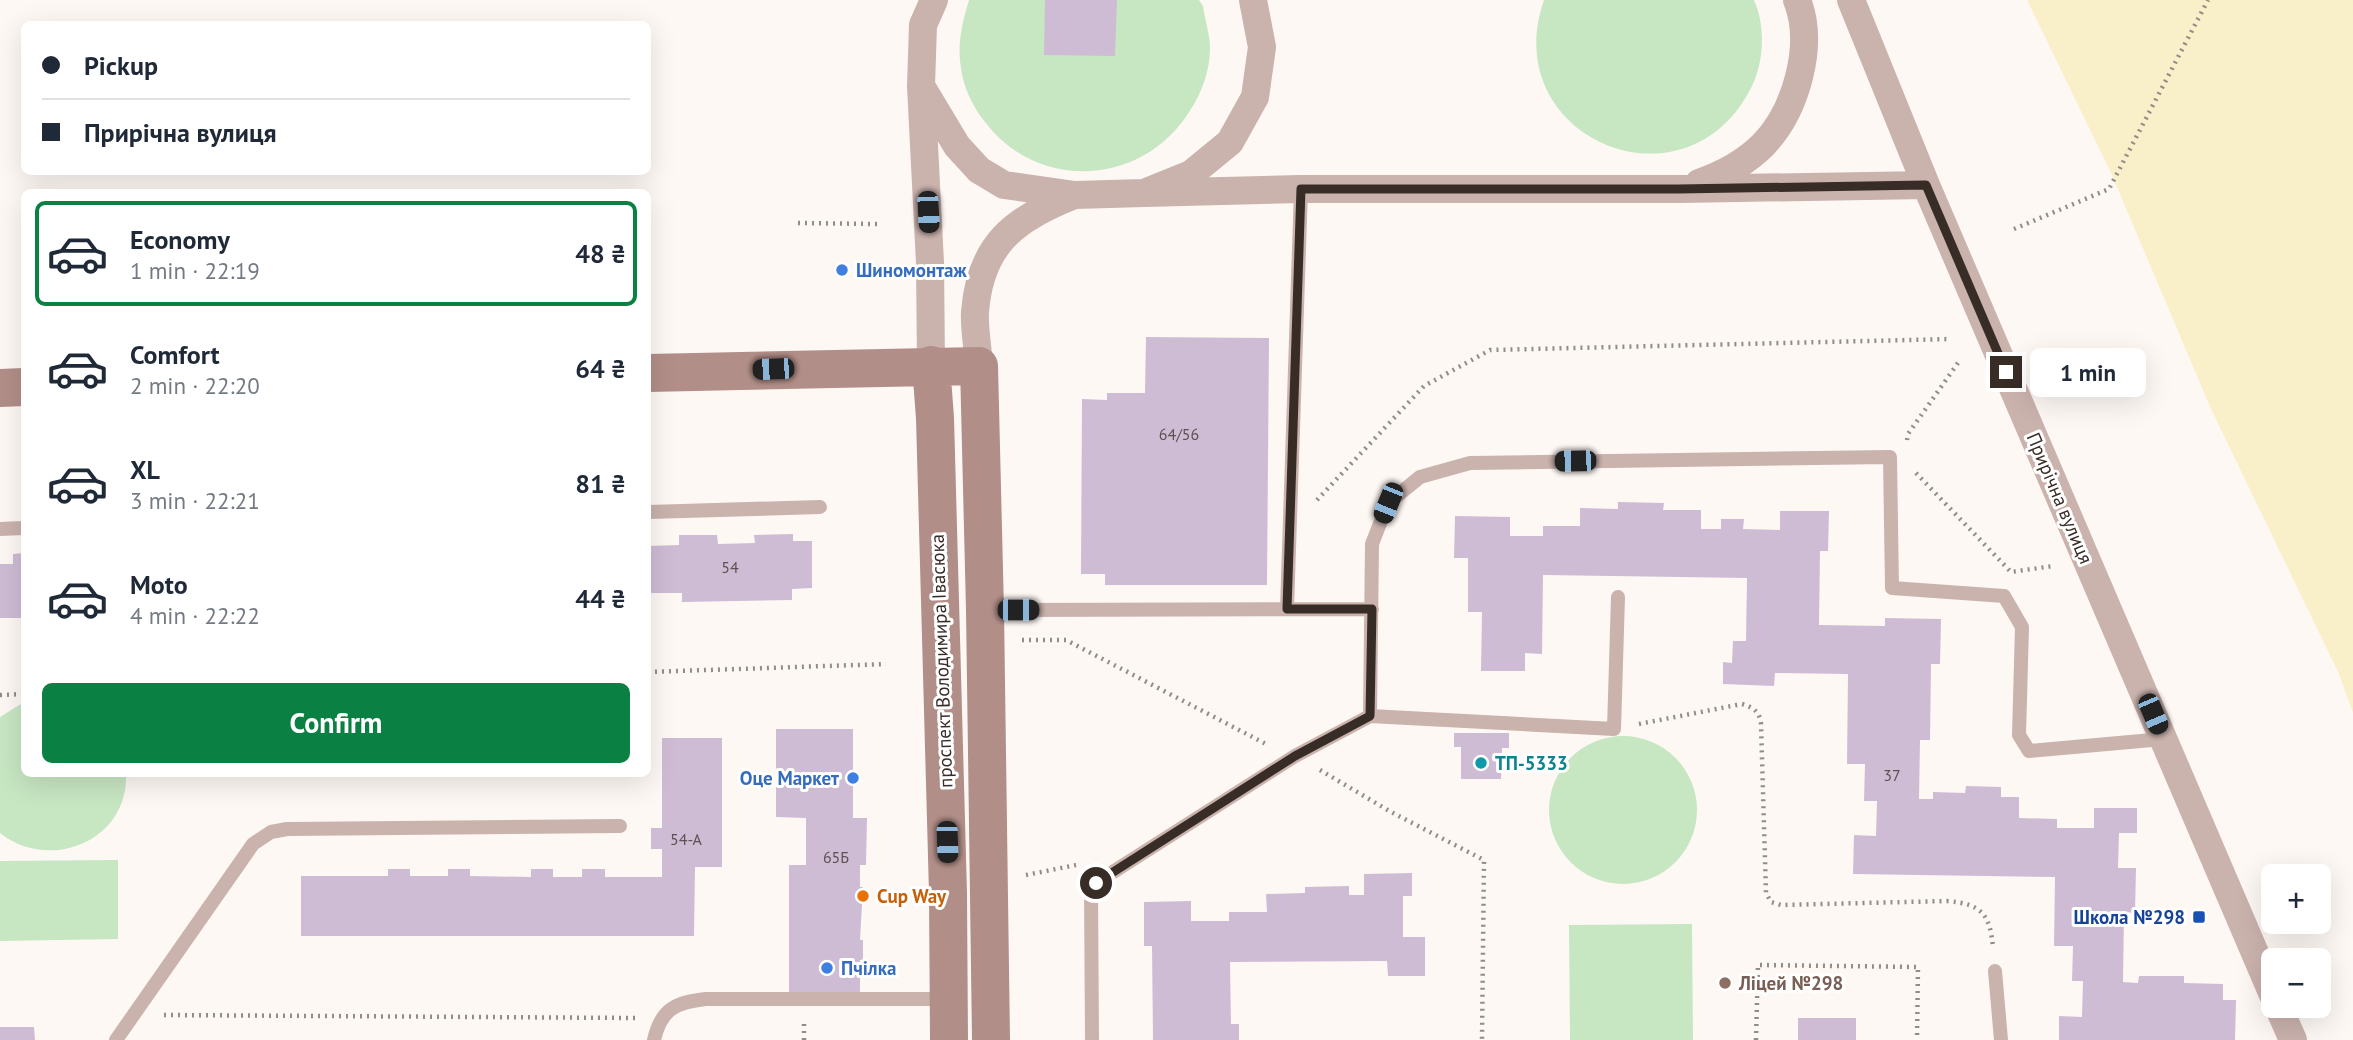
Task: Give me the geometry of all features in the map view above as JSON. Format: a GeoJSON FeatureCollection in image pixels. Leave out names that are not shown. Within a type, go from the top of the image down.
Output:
{"type":"FeatureCollection","features":[{"type":"Feature","properties":{"kind":"street"},"geometry":{"type":"LineString","coordinates":[[931,365],[930,263],[921,86],[923,25],[934,0]]}},
{"type":"Feature","properties":{"kind":"street"},"geometry":{"type":"LineString","coordinates":[[1144,193],[1192,174],[1230,142],[1255,97],[1262,47],[1253,0]]}},
{"type":"Feature","properties":{"kind":"street"},"geometry":{"type":"LineString","coordinates":[[1679,189],[1725,174],[1763,145],[1791,105],[1804,58],[1801,10],[1797,0]]}},
{"type":"Feature","properties":{"kind":"street","name":"Прирічна вулиця"},"geometry":{"type":"LineString","coordinates":[[1852,0],[1926,185],[2261,967]]}},
{"type":"Feature","properties":{"kind":"street"},"geometry":{"type":"LineString","coordinates":[[921,86],[957,146],[979,170],[1004,185],[1075,195],[1301,189],[1679,189],[1926,185]]}},
{"type":"Feature","properties":{"kind":"street"},"geometry":{"type":"LineString","coordinates":[[990,1040],[985,610],[979,366],[975,314],[980,276],[997,245],[1018,222],[1043,207],[1075,195]]}},
{"type":"Feature","properties":{"kind":"street","name":"проспект Володимира Івасюка"},"geometry":{"type":"LineString","coordinates":[[931,365],[935,418],[948,879],[949,1040]]}},
{"type":"Feature","properties":{"kind":"street"},"geometry":{"type":"LineString","coordinates":[[651,373],[979,366]]}},
{"type":"Feature","properties":{"kind":"street"},"geometry":{"type":"LineString","coordinates":[[0,388],[21,387]]}},
{"type":"Feature","properties":{"kind":"street"},"geometry":{"type":"LineString","coordinates":[[2283,1018],[2292,1040]]}},
{"type":"Feature","properties":{"kind":"lane"},"geometry":{"type":"LineString","coordinates":[[1287,609],[1301,189]]}},
{"type":"Feature","properties":{"kind":"lane"},"geometry":{"type":"LineString","coordinates":[[1370,716],[1372,544],[1388,503],[1420,477],[1470,463],[1890,457],[1892,588],[2004,596],[2022,627],[2018,734],[2029,751],[2163,739]]}},
{"type":"Feature","properties":{"kind":"lane"},"geometry":{"type":"LineString","coordinates":[[651,512],[820,507]]}},
{"type":"Feature","properties":{"kind":"lane"},"geometry":{"type":"LineString","coordinates":[[0,529],[21,528]]}},
{"type":"Feature","properties":{"kind":"lane"},"geometry":{"type":"LineString","coordinates":[[1092,1040],[1091,886],[1295,756],[1370,716],[1614,729],[1618,597]]}},
{"type":"Feature","properties":{"kind":"lane"},"geometry":{"type":"LineString","coordinates":[[985,610],[1372,609]]}},
{"type":"Feature","properties":{"kind":"lane"},"geometry":{"type":"LineString","coordinates":[[116,1040],[253,844],[271,832],[286,829],[620,826]]}},
{"type":"Feature","properties":{"kind":"lane"},"geometry":{"type":"LineString","coordinates":[[1995,971],[2001,1040]]}},
{"type":"Feature","properties":{"kind":"lane"},"geometry":{"type":"LineString","coordinates":[[654,1040],[657,1027],[669,1010],[684,1001],[948,999]]}},
{"type":"Feature","properties":{"kind":"path"},"geometry":{"type":"LineString","coordinates":[[2014,229],[2109,189],[2208,0]]}},
{"type":"Feature","properties":{"kind":"path"},"geometry":{"type":"LineString","coordinates":[[797,223],[877,224]]}},
{"type":"Feature","properties":{"kind":"path"},"geometry":{"type":"LineString","coordinates":[[1290,529],[1424,386],[1490,350],[1950,339]]}},
{"type":"Feature","properties":{"kind":"path"},"geometry":{"type":"LineString","coordinates":[[1907,448],[1908,434],[1960,360]]}},
{"type":"Feature","properties":{"kind":"path"},"geometry":{"type":"LineString","coordinates":[[1915,471],[2011,572],[2062,565]]}},
{"type":"Feature","properties":{"kind":"path"},"geometry":{"type":"LineString","coordinates":[[1018,640],[1066,640],[1268,745],[1295,756],[1391,812],[1484,860],[1482,1040]]}},
{"type":"Feature","properties":{"kind":"path"},"geometry":{"type":"LineString","coordinates":[[651,672],[886,664]]}},
{"type":"Feature","properties":{"kind":"path"},"geometry":{"type":"LineString","coordinates":[[0,695],[21,694]]}},
{"type":"Feature","properties":{"kind":"path"},"geometry":{"type":"LineString","coordinates":[[1614,729],[1742,704],[1750,706],[1761,717],[1762,724],[1768,899],[1781,905],[1947,901],[1966,903],[1987,918],[1991,929],[1995,971]]}},
{"type":"Feature","properties":{"kind":"path"},"geometry":{"type":"LineString","coordinates":[[1257,753],[1268,745]]}},
{"type":"Feature","properties":{"kind":"path"},"geometry":{"type":"LineString","coordinates":[[1022,875],[1083,864]]}},
{"type":"Feature","properties":{"kind":"path"},"geometry":{"type":"LineString","coordinates":[[1756,1040],[1758,965],[1918,967],[1917,1040]]}},
{"type":"Feature","properties":{"kind":"path"},"geometry":{"type":"LineString","coordinates":[[153,1015],[663,1018]]}},
{"type":"Feature","properties":{"kind":"path"},"geometry":{"type":"LineString","coordinates":[[792,1020],[804,1020],[804,1040]]}},
{"type":"Feature","properties":{"kind":"green space"},"geometry":{"type":"Polygon","coordinates":[[[969,0],[1199,0],[1203,6],[1210,43],[1205,80],[1191,109],[1171,135],[1147,154],[1120,166],[1091,171],[1062,169],[1034,161],[1007,145],[985,122],[966,89],[962,75],[960,42],[969,0]]]}},
{"type":"Feature","properties":{"kind":"green space"},"geometry":{"type":"Polygon","coordinates":[[[1544,0],[1754,0],[1762,33],[1759,68],[1751,88],[1721,127],[1684,148],[1644,153],[1605,144],[1571,122],[1547,90],[1536,48],[1544,0]]]}},
{"type":"Feature","properties":{"kind":"green space"},"geometry":{"type":"Polygon","coordinates":[[[21,704],[21,777],[126,777],[123,797],[115,817],[101,832],[83,843],[63,849],[41,850],[20,845],[0,833],[0,717],[21,704]]]}},
{"type":"Feature","properties":{"kind":"green space"},"geometry":{"type":"Polygon","coordinates":[[[1623,736],[1651,742],[1675,758],[1691,782],[1697,810],[1691,838],[1675,862],[1651,878],[1623,884],[1595,878],[1571,862],[1555,838],[1549,810],[1555,782],[1571,758],[1595,742],[1623,736]]]}},
{"type":"Feature","properties":{"kind":"green space"},"geometry":{"type":"Polygon","coordinates":[[[118,860],[118,939],[0,941],[0,861],[118,860]]]}},
{"type":"Feature","properties":{"kind":"green space"},"geometry":{"type":"Polygon","coordinates":[[[1692,924],[1693,1040],[1570,1040],[1569,925],[1692,924]]]}},
{"type":"Feature","properties":{"kind":"sand"},"geometry":{"type":"Polygon","coordinates":[[[2027,0],[2353,0],[2353,713],[2339,674],[2211,409],[2111,173],[2027,0]]]}},
{"type":"Feature","properties":{"kind":"building"},"geometry":{"type":"Polygon","coordinates":[[[1045,0],[1117,0],[1115,56],[1044,55],[1045,0]]]}},
{"type":"Feature","properties":{"kind":"building"},"geometry":{"type":"Polygon","coordinates":[[[1146,337],[1269,338],[1267,585],[1105,585],[1105,574],[1081,574],[1082,399],[1107,400],[1107,393],[1145,393],[1146,337]]]}},
{"type":"Feature","properties":{"kind":"building"},"geometry":{"type":"Polygon","coordinates":[[[1618,502],[1664,503],[1663,510],[1701,510],[1701,529],[1721,529],[1721,519],[1744,519],[1743,529],[1780,530],[1780,511],[1829,511],[1828,551],[1820,551],[1819,625],[1885,626],[1885,618],[1941,619],[1940,664],[1931,664],[1930,740],[1920,740],[1919,799],[1933,799],[1933,792],[1965,793],[1966,786],[2001,787],[2001,797],[2019,797],[2019,818],[2057,819],[2057,828],[2094,828],[2094,808],[2137,808],[2137,833],[2119,833],[2118,868],[2136,868],[2135,913],[2124,912],[2123,982],[2138,983],[2139,976],[2184,976],[2184,983],[2223,984],[2223,1000],[2236,1000],[2235,1040],[2059,1040],[2059,1016],[2082,1017],[2083,981],[2072,981],[2073,946],[2054,946],[2055,877],[1853,874],[1854,835],[1876,836],[1877,801],[1864,801],[1865,764],[1847,764],[1848,674],[1775,673],[1774,686],[1723,684],[1723,662],[1732,663],[1733,641],[1746,641],[1747,578],[1543,575],[1542,654],[1525,653],[1525,671],[1481,671],[1482,612],[1468,612],[1468,558],[1454,558],[1455,516],[1510,517],[1510,536],[1543,536],[1543,526],[1580,526],[1580,508],[1618,509],[1618,502]]]}},
{"type":"Feature","properties":{"kind":"building"},"geometry":{"type":"Polygon","coordinates":[[[793,534],[793,541],[812,541],[812,588],[792,589],[792,600],[682,602],[682,593],[651,593],[651,546],[679,545],[679,535],[717,535],[718,544],[755,543],[754,535],[793,534]]]}},
{"type":"Feature","properties":{"kind":"building"},"geometry":{"type":"Polygon","coordinates":[[[21,553],[21,618],[0,618],[0,564],[13,564],[13,554],[21,553]]]}},
{"type":"Feature","properties":{"kind":"building"},"geometry":{"type":"Polygon","coordinates":[[[776,729],[853,729],[853,818],[867,818],[866,865],[860,865],[860,887],[863,887],[860,940],[863,940],[863,960],[860,960],[860,992],[789,992],[789,865],[806,865],[806,818],[776,817],[776,729]]]}},
{"type":"Feature","properties":{"kind":"building","name":"ТП-5333"},"geometry":{"type":"Polygon","coordinates":[[[1454,733],[1509,733],[1509,748],[1502,748],[1501,779],[1461,779],[1461,747],[1454,747],[1454,733]]]}},
{"type":"Feature","properties":{"kind":"building"},"geometry":{"type":"Polygon","coordinates":[[[662,738],[722,738],[722,867],[695,867],[694,936],[301,936],[301,876],[388,876],[388,869],[410,869],[410,876],[448,876],[448,869],[470,869],[470,876],[531,877],[531,869],[553,869],[553,877],[582,877],[582,869],[605,869],[605,877],[662,877],[662,849],[651,849],[651,828],[662,828],[662,738]]]}},
{"type":"Feature","properties":{"kind":"building"},"geometry":{"type":"Polygon","coordinates":[[[1412,873],[1412,896],[1403,896],[1403,937],[1425,937],[1425,976],[1388,976],[1387,961],[1230,962],[1231,1024],[1239,1024],[1239,1040],[1153,1040],[1152,946],[1144,946],[1144,902],[1191,901],[1191,921],[1229,921],[1229,912],[1267,912],[1266,894],[1305,893],[1305,887],[1349,886],[1349,895],[1364,895],[1364,874],[1412,873]]]}},
{"type":"Feature","properties":{"kind":"building"},"geometry":{"type":"Polygon","coordinates":[[[1798,1018],[1856,1018],[1856,1040],[1798,1040],[1798,1018]]]}},
{"type":"Feature","properties":{"kind":"building"},"geometry":{"type":"Polygon","coordinates":[[[0,1027],[34,1027],[35,1040],[0,1040],[0,1027]]]}},
{"type":"Feature","properties":{"kind":"place","name":"Шиномонтаж"},"geometry":{"type":"Point","coordinates":[842,270]}},
{"type":"Feature","properties":{"kind":"place","name":"ТП-5333"},"geometry":{"type":"Point","coordinates":[1481,763]}},
{"type":"Feature","properties":{"kind":"place","name":"Оце Маркет"},"geometry":{"type":"Point","coordinates":[853,778]}},
{"type":"Feature","properties":{"kind":"place","name":"Cup Way"},"geometry":{"type":"Point","coordinates":[863,896]}},
{"type":"Feature","properties":{"kind":"place","name":"Школа №298"},"geometry":{"type":"Point","coordinates":[2199,917]}},
{"type":"Feature","properties":{"kind":"place","name":"Пчілка"},"geometry":{"type":"Point","coordinates":[827,968]}},
{"type":"Feature","properties":{"kind":"place","name":"Ліцей №298"},"geometry":{"type":"Point","coordinates":[1725,983]}},
{"type":"Feature","properties":{"kind":"route"},"geometry":{"type":"LineString","coordinates":[[1096,883],[1295,756],[1370,716],[1372,609],[1287,609],[1301,189],[1679,189],[1926,185],[2006,372]]}}]}
